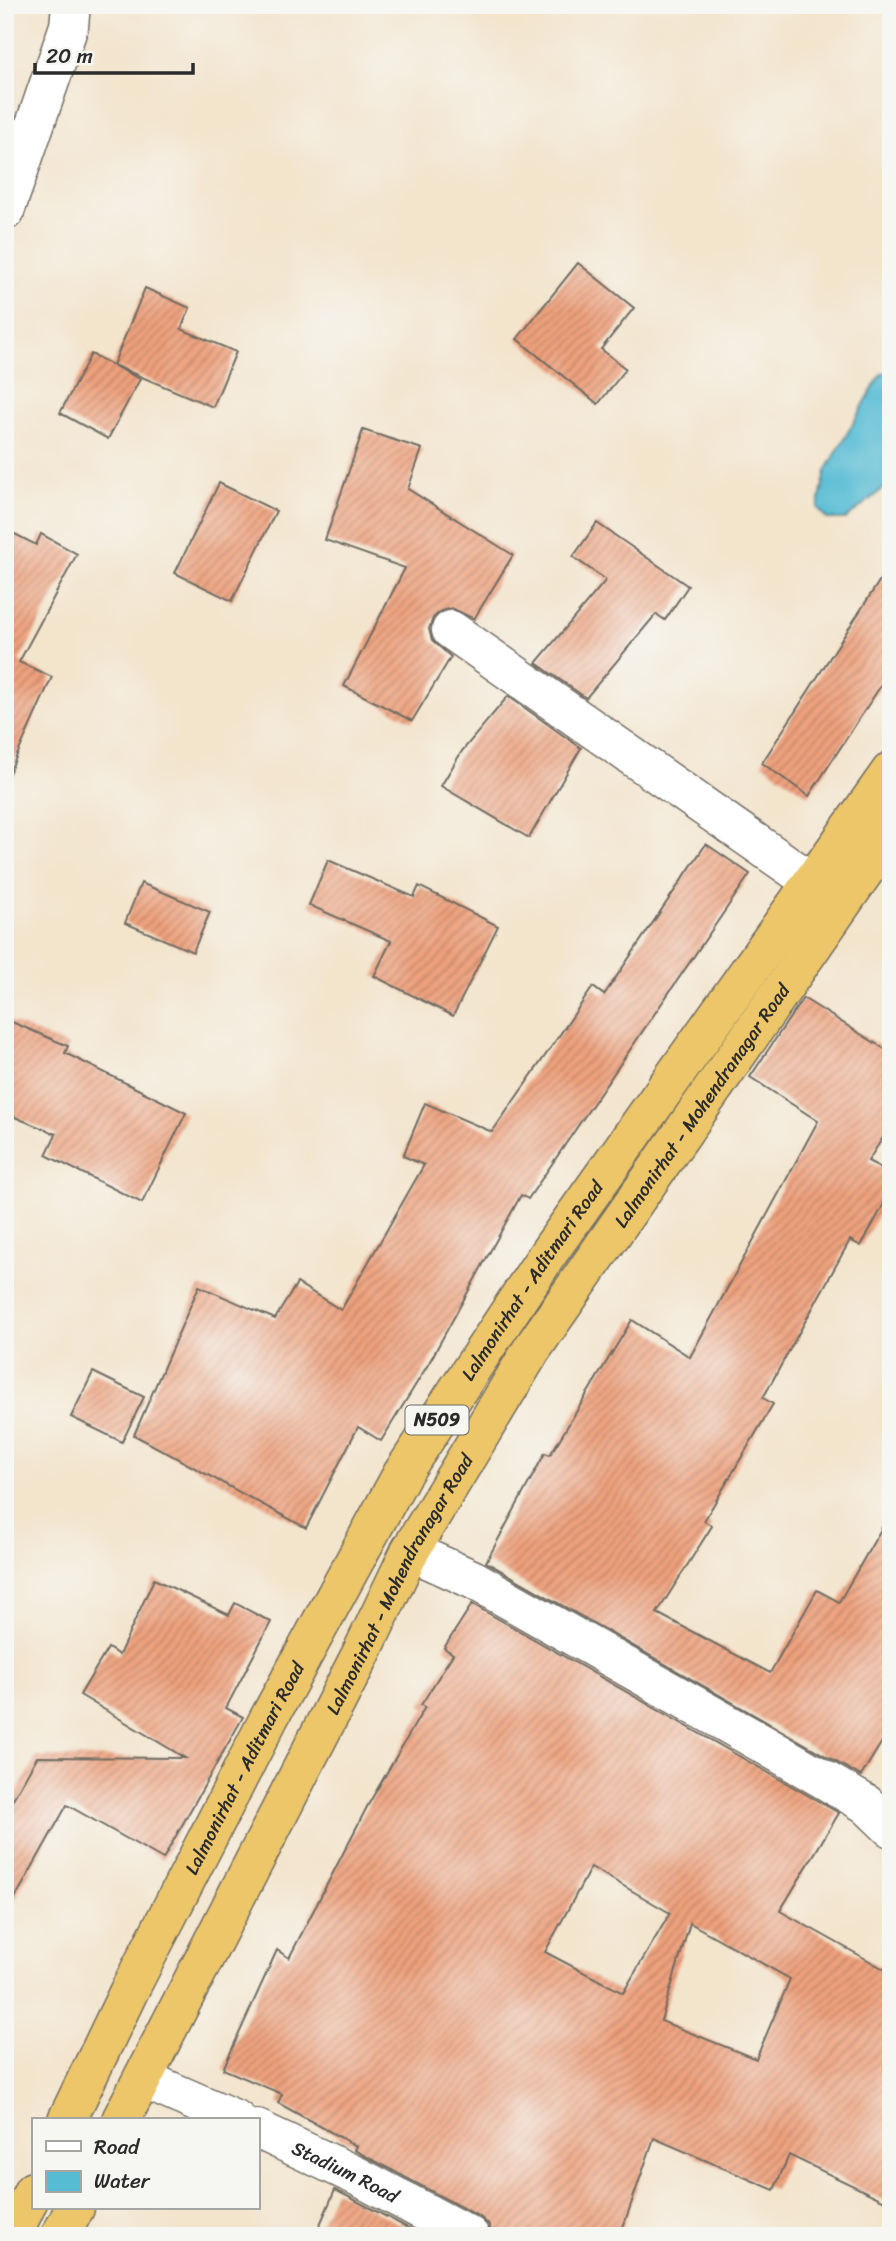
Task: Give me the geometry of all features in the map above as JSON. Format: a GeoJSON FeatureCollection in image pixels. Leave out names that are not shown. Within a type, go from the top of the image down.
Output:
{"type":"FeatureCollection","features":[{"type":"Feature","properties":{"kind":"highway","name":"Lalmonirhat - Aditmari Road"},"geometry":{"type":"LineString","coordinates":[[68,2118],[128,1993],[269,1718],[402,1474],[547,1255],[891,771]]}},
{"type":"Feature","properties":{"kind":"highway","name":"Lalmonirhat - Mohendranagar Road"},"geometry":{"type":"LineString","coordinates":[[122,2118],[410,1551],[532,1349],[891,833]]}},
{"type":"Feature","properties":{"kind":"highway"},"geometry":{"type":"LineString","coordinates":[[12,2236],[32,2193]]}},
{"type":"Feature","properties":{"kind":"highway"},"geometry":{"type":"LineString","coordinates":[[60,2236],[74,2210]]}},
{"type":"Feature","properties":{"kind":"street"},"geometry":{"type":"LineString","coordinates":[[5,211],[69,26],[71,5]]}},
{"type":"Feature","properties":{"kind":"street"},"geometry":{"type":"LineString","coordinates":[[451,630],[812,882]]}},
{"type":"Feature","properties":{"kind":"street"},"geometry":{"type":"LineString","coordinates":[[410,1551],[474,1580],[764,1744],[866,1804],[891,1828]]}},
{"type":"Feature","properties":{"kind":"street"},"geometry":{"type":"LineString","coordinates":[[143,2080],[232,2118]]}},
{"type":"Feature","properties":{"kind":"street","name":"Stadium Road"},"geometry":{"type":"LineString","coordinates":[[259,2130],[359,2177],[470,2236]]}},
{"type":"Feature","properties":{"kind":"water"},"geometry":{"type":"Polygon","coordinates":[[[891,370],[891,482],[846,519],[827,519],[818,508],[826,471],[881,374],[891,370]]]}},
{"type":"Feature","properties":{"kind":"building"},"geometry":{"type":"Polygon","coordinates":[[[578,263],[634,308],[601,349],[626,369],[598,404],[517,339],[578,263]]]}},
{"type":"Feature","properties":{"kind":"building"},"geometry":{"type":"Polygon","coordinates":[[[145,288],[190,308],[181,329],[236,352],[213,407],[113,365],[145,288]]]}},
{"type":"Feature","properties":{"kind":"building"},"geometry":{"type":"Polygon","coordinates":[[[91,354],[140,379],[108,439],[60,413],[91,354]]]}},
{"type":"Feature","properties":{"kind":"building"},"geometry":{"type":"Polygon","coordinates":[[[363,430],[422,449],[408,489],[513,555],[474,619],[452,608],[441,611],[433,618],[429,629],[432,640],[451,657],[412,721],[344,686],[405,568],[325,540],[363,430]]]}},
{"type":"Feature","properties":{"kind":"building"},"geometry":{"type":"Polygon","coordinates":[[[219,483],[276,511],[232,601],[175,573],[219,483]]]}},
{"type":"Feature","properties":{"kind":"building"},"geometry":{"type":"Polygon","coordinates":[[[597,523],[688,586],[665,620],[656,614],[586,698],[536,663],[606,580],[573,557],[597,523]]]}},
{"type":"Feature","properties":{"kind":"building"},"geometry":{"type":"Polygon","coordinates":[[[5,529],[36,545],[41,534],[77,554],[19,662],[52,677],[5,782],[5,529]]]}},
{"type":"Feature","properties":{"kind":"building"},"geometry":{"type":"Polygon","coordinates":[[[891,563],[891,670],[809,796],[762,763],[891,563]]]}},
{"type":"Feature","properties":{"kind":"building"},"geometry":{"type":"Polygon","coordinates":[[[508,696],[581,748],[529,838],[441,786],[462,751],[508,696]]]}},
{"type":"Feature","properties":{"kind":"building"},"geometry":{"type":"Polygon","coordinates":[[[706,844],[750,874],[528,1199],[521,1195],[429,1363],[381,1441],[358,1427],[306,1528],[134,1435],[199,1286],[275,1319],[297,1283],[341,1310],[424,1165],[403,1156],[425,1103],[492,1132],[593,987],[604,995],[706,844]]]}},
{"type":"Feature","properties":{"kind":"building"},"geometry":{"type":"Polygon","coordinates":[[[328,860],[414,897],[419,886],[498,926],[453,1016],[374,976],[391,941],[309,905],[328,860]]]}},
{"type":"Feature","properties":{"kind":"building"},"geometry":{"type":"Polygon","coordinates":[[[141,883],[210,912],[193,952],[125,923],[141,883]]]}},
{"type":"Feature","properties":{"kind":"building"},"geometry":{"type":"Polygon","coordinates":[[[803,998],[891,1053],[891,1125],[868,1161],[891,1173],[891,1191],[861,1246],[850,1240],[763,1398],[773,1404],[704,1521],[712,1526],[657,1613],[770,1673],[817,1590],[839,1602],[891,1512],[891,1727],[861,1776],[486,1562],[545,1453],[550,1455],[632,1320],[690,1357],[818,1121],[750,1077],[803,998]]]}},
{"type":"Feature","properties":{"kind":"building"},"geometry":{"type":"Polygon","coordinates":[[[5,1019],[68,1046],[65,1053],[186,1113],[142,1203],[46,1155],[56,1134],[5,1113],[5,1019]]]}},
{"type":"Feature","properties":{"kind":"building"},"geometry":{"type":"Polygon","coordinates":[[[93,1372],[144,1397],[122,1442],[71,1417],[93,1372]]]}},
{"type":"Feature","properties":{"kind":"building"},"geometry":{"type":"Polygon","coordinates":[[[154,1579],[229,1615],[235,1603],[271,1622],[226,1708],[243,1717],[163,1859],[67,1805],[5,1916],[5,1813],[37,1757],[185,1758],[80,1695],[108,1648],[119,1655],[154,1579]]]}},
{"type":"Feature","properties":{"kind":"building"},"geometry":{"type":"Polygon","coordinates":[[[472,1604],[839,1813],[780,1911],[891,1973],[891,2204],[789,2155],[774,2190],[654,2138],[620,2236],[492,2236],[489,2225],[480,2217],[354,2150],[356,2146],[278,2103],[282,2094],[223,2069],[277,1950],[289,1958],[368,1805],[425,1707],[421,1705],[453,1654],[444,1648],[472,1604]],[[591,1867],[545,1952],[623,1993],[670,1913],[591,1867]],[[690,1923],[661,2021],[756,2059],[790,1979],[690,1923]]]}},
{"type":"Feature","properties":{"kind":"building"},"geometry":{"type":"Polygon","coordinates":[[[335,2190],[349,2197],[423,2236],[315,2236],[335,2190]]]}}]}
